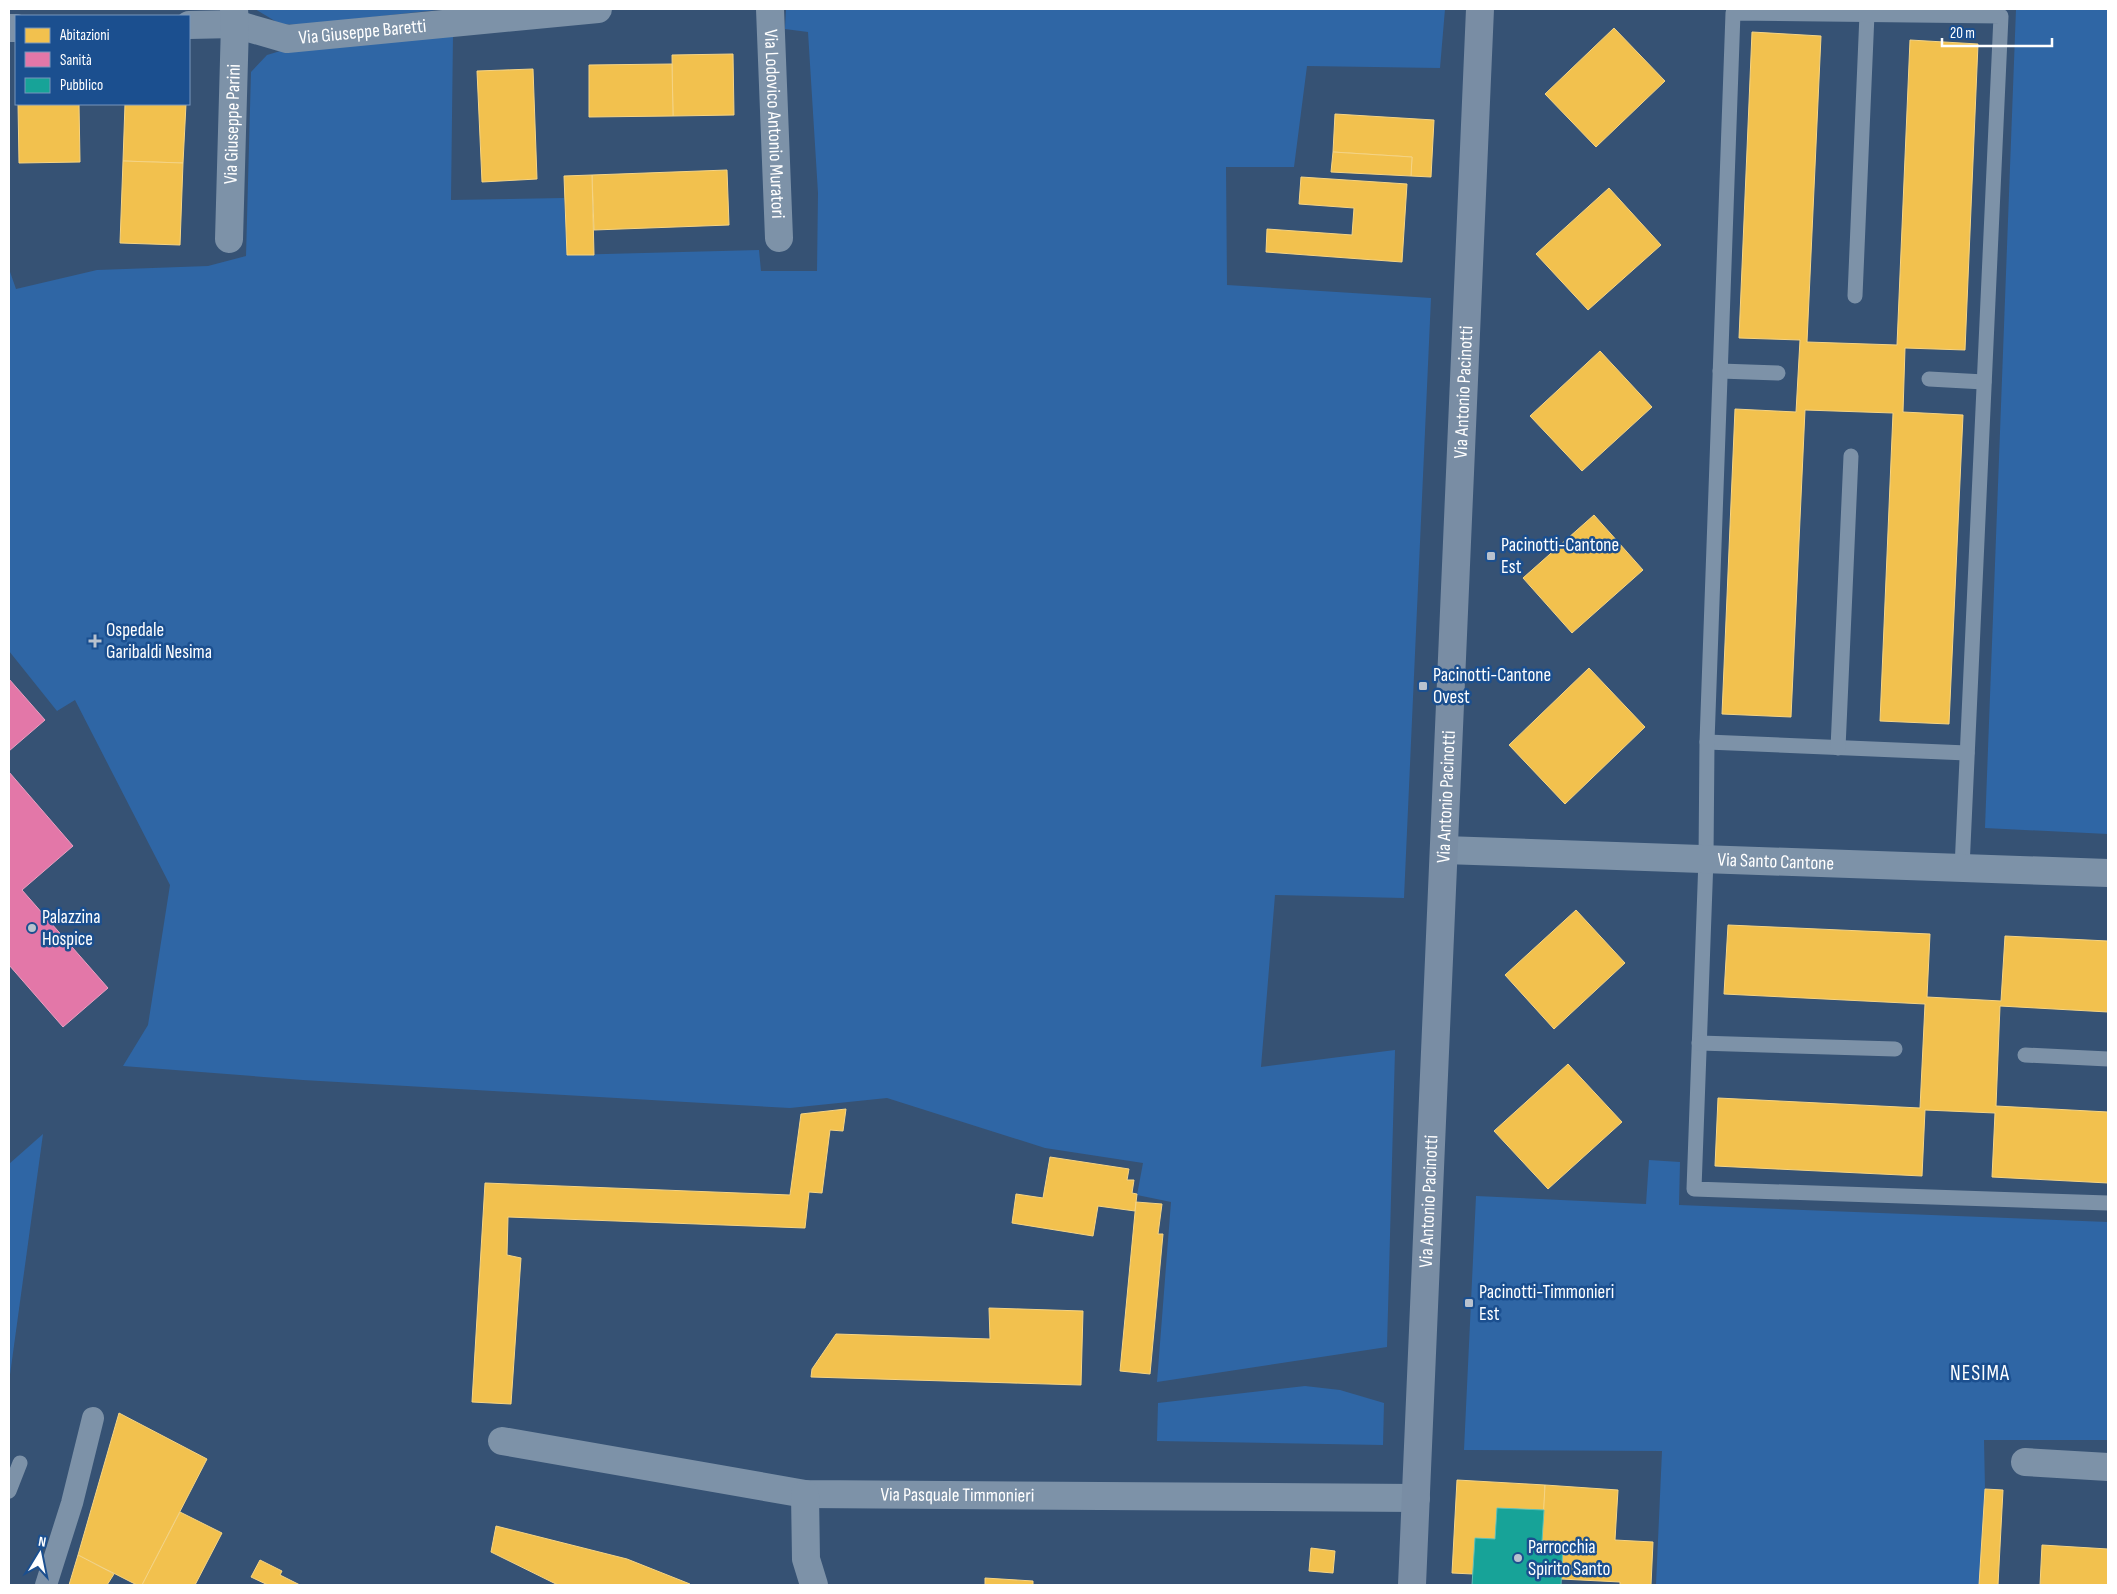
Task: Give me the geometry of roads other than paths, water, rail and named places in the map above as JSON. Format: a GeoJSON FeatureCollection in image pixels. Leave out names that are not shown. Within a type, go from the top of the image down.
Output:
{"type":"FeatureCollection","features":[{"type":"Feature","properties":{"kind":"main road","name":"Via Antonio Pacinotti"},"geometry":{"type":"LineString","coordinates":[[1412,1585],[1480,9]]}},
{"type":"Feature","properties":{"kind":"street","name":"Via Giuseppe Baretti"},"geometry":{"type":"LineString","coordinates":[[190,25],[234,16],[287,39],[598,9]]}},
{"type":"Feature","properties":{"kind":"street","name":"Via Lodovico Antonio Muratori"},"geometry":{"type":"LineString","coordinates":[[770,9],[779,238]]}},
{"type":"Feature","properties":{"kind":"street","name":"Via Giuseppe Parini"},"geometry":{"type":"LineString","coordinates":[[229,239],[234,16]]}},
{"type":"Feature","properties":{"kind":"street","name":"Via Santo Cantone"},"geometry":{"type":"LineString","coordinates":[[1444,850],[2108,873]]}},
{"type":"Feature","properties":{"kind":"street"},"geometry":{"type":"LineString","coordinates":[[46,1585],[72,1503],[93,1418]]}},
{"type":"Feature","properties":{"kind":"street","name":"Via Pasquale Timmonieri"},"geometry":{"type":"LineString","coordinates":[[502,1441],[805,1494],[1416,1498]]}},
{"type":"Feature","properties":{"kind":"street"},"geometry":{"type":"LineString","coordinates":[[2025,1462],[2108,1467]]}},
{"type":"Feature","properties":{"kind":"street"},"geometry":{"type":"LineString","coordinates":[[805,1494],[806,1559],[814,1585]]}},
{"type":"Feature","properties":{"kind":"lane"},"geometry":{"type":"LineString","coordinates":[[1962,868],[2001,16],[1733,13],[1707,742],[1706,860],[1694,1189],[2108,1203]]}},
{"type":"Feature","properties":{"kind":"lane"},"geometry":{"type":"LineString","coordinates":[[1855,296],[1867,14]]}},
{"type":"Feature","properties":{"kind":"lane"},"geometry":{"type":"LineString","coordinates":[[1720,371],[1778,373]]}},
{"type":"Feature","properties":{"kind":"lane"},"geometry":{"type":"LineString","coordinates":[[1929,379],[1984,382]]}},
{"type":"Feature","properties":{"kind":"lane"},"geometry":{"type":"LineString","coordinates":[[1838,748],[1851,456]]}},
{"type":"Feature","properties":{"kind":"lane"},"geometry":{"type":"LineString","coordinates":[[1707,742],[1967,753]]}},
{"type":"Feature","properties":{"kind":"lane"},"geometry":{"type":"LineString","coordinates":[[1699,1043],[1895,1049]]}},
{"type":"Feature","properties":{"kind":"lane"},"geometry":{"type":"LineString","coordinates":[[2025,1056],[2108,1058]]}},
{"type":"Feature","properties":{"kind":"lane"},"geometry":{"type":"LineString","coordinates":[[10,1486],[20,1463]]}},
{"type":"Feature","properties":{"kind":"place","name":"Pacinotti-Cantone Est"},"geometry":{"type":"Point","coordinates":[1491,556]}},
{"type":"Feature","properties":{"kind":"place","name":"Ospedale Garibaldi Nesima"},"geometry":{"type":"Point","coordinates":[95,641]}},
{"type":"Feature","properties":{"kind":"place","name":"Pacinotti-Cantone Ovest"},"geometry":{"type":"Point","coordinates":[1423,686]}},
{"type":"Feature","properties":{"kind":"place","name":"Palazzina Hospice"},"geometry":{"type":"Point","coordinates":[32,928]}},
{"type":"Feature","properties":{"kind":"place","name":"Pacinotti-Timmonieri Est"},"geometry":{"type":"Point","coordinates":[1469,1303]}},
{"type":"Feature","properties":{"kind":"place","name":"Parrocchia Spirito Santo"},"geometry":{"type":"Point","coordinates":[1518,1558]}},
{"type":"Feature","properties":{"kind":"district","name":"NESIMA"},"geometry":{"type":"Point","coordinates":[1980,1373]}}]}
